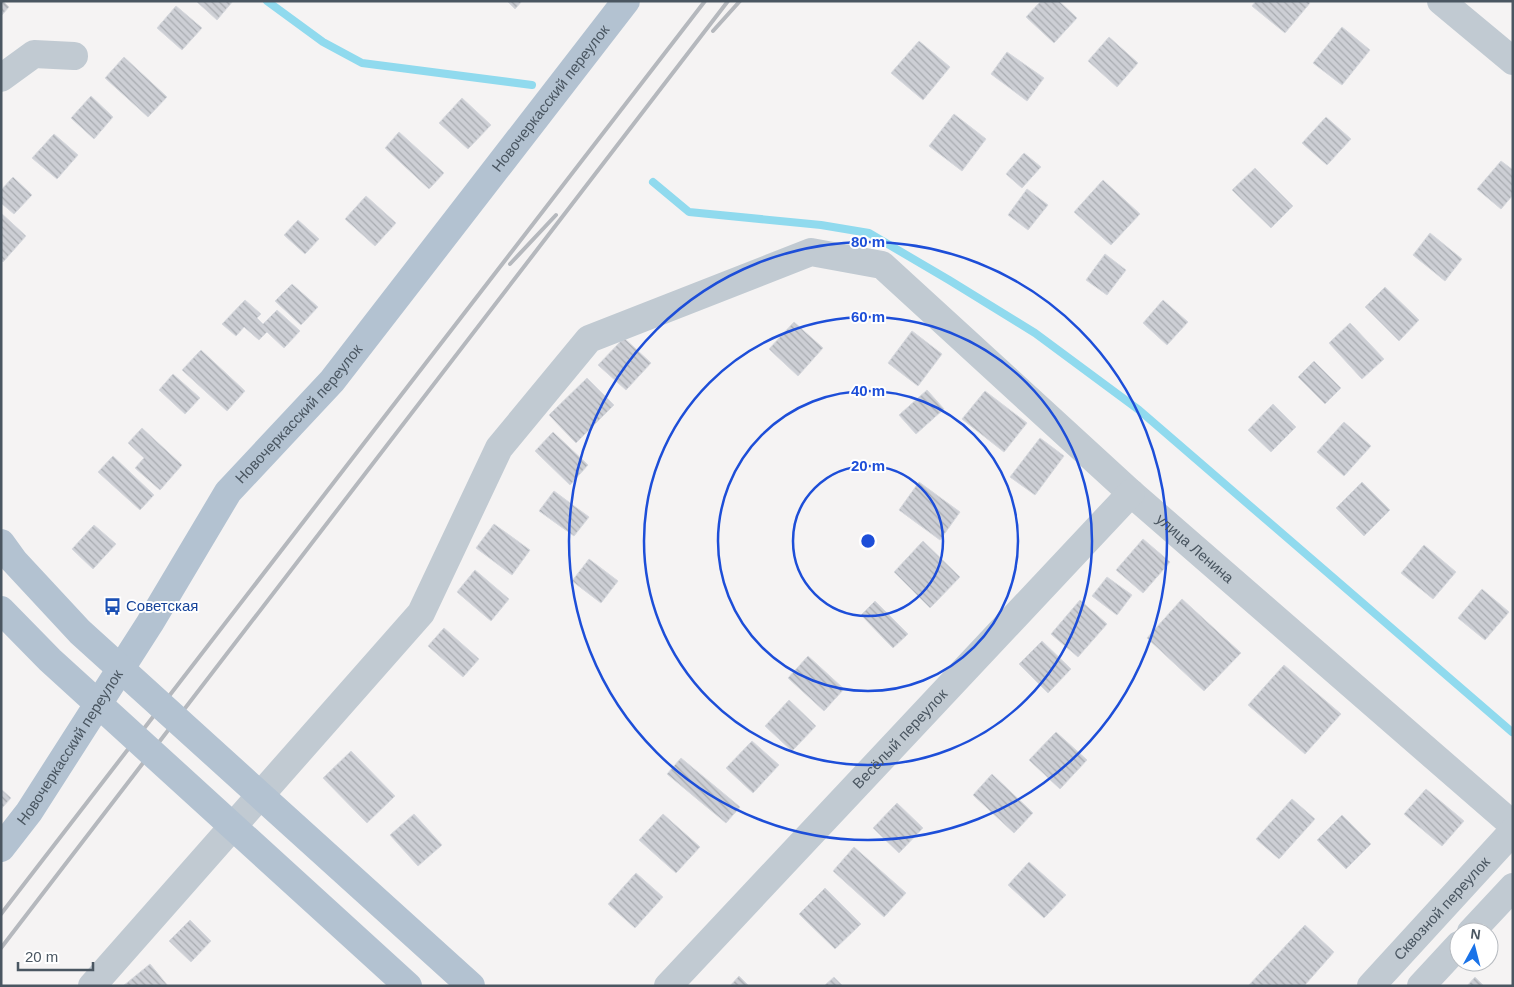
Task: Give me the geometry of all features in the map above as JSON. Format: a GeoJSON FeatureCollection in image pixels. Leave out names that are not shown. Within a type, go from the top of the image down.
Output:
{"type":"FeatureCollection","features":[{"type":"Feature","properties":{"kind":"main road","name":"Новочеркасский переулок"},"geometry":{"type":"LineString","coordinates":[[1,848],[29,812],[150,623],[228,492],[332,381],[626,1]]}},
{"type":"Feature","properties":{"kind":"main road"},"geometry":{"type":"LineString","coordinates":[[1,544],[14,561],[80,632],[471,986]]}},
{"type":"Feature","properties":{"kind":"main road"},"geometry":{"type":"LineString","coordinates":[[1,610],[50,660],[408,986]]}},
{"type":"Feature","properties":{"kind":"street"},"geometry":{"type":"LineString","coordinates":[[1442,1],[1513,60]]}},
{"type":"Feature","properties":{"kind":"street"},"geometry":{"type":"LineString","coordinates":[[1,78],[34,54],[74,56]]}},
{"type":"Feature","properties":{"kind":"street","name":"улица Ленина"},"geometry":{"type":"LineString","coordinates":[[92,986],[421,613],[500,448],[589,339],[811,252],[882,265],[1131,493],[1513,825]]}},
{"type":"Feature","properties":{"kind":"street","name":"Весёлый переулок"},"geometry":{"type":"LineString","coordinates":[[668,986],[1131,493]]}},
{"type":"Feature","properties":{"kind":"street","name":"Сквозной переулок"},"geometry":{"type":"LineString","coordinates":[[1372,986],[1513,832]]}},
{"type":"Feature","properties":{"kind":"street"},"geometry":{"type":"LineString","coordinates":[[1480,922],[1513,887]]}},
{"type":"Feature","properties":{"kind":"street"},"geometry":{"type":"LineString","coordinates":[[1421,986],[1449,956]]}},
{"type":"Feature","properties":{"kind":"building"},"geometry":{"type":"Polygon","coordinates":[[[1,1],[9,7],[1,16],[1,1]]]}},
{"type":"Feature","properties":{"kind":"building"},"geometry":{"type":"Polygon","coordinates":[[[196,1],[233,1],[217,20],[196,1]]]}},
{"type":"Feature","properties":{"kind":"building"},"geometry":{"type":"Polygon","coordinates":[[[507,1],[522,1],[515,9],[507,1]]]}},
{"type":"Feature","properties":{"kind":"building"},"geometry":{"type":"Polygon","coordinates":[[[1041,1],[1059,1],[1077,18],[1054,43],[1026,17],[1041,1]]]}},
{"type":"Feature","properties":{"kind":"building"},"geometry":{"type":"Polygon","coordinates":[[[1256,1],[1308,1],[1310,3],[1285,33],[1252,6],[1256,1]]]}},
{"type":"Feature","properties":{"kind":"building"},"geometry":{"type":"Polygon","coordinates":[[[176,6],[202,28],[182,50],[157,28],[176,6]]]}},
{"type":"Feature","properties":{"kind":"building"},"geometry":{"type":"Polygon","coordinates":[[[1342,27],[1370,50],[1342,85],[1313,63],[1342,27]]]}},
{"type":"Feature","properties":{"kind":"building"},"geometry":{"type":"Polygon","coordinates":[[[1109,37],[1138,63],[1117,87],[1088,61],[1109,37]]]}},
{"type":"Feature","properties":{"kind":"building"},"geometry":{"type":"Polygon","coordinates":[[[919,41],[950,67],[923,100],[891,73],[919,41]]]}},
{"type":"Feature","properties":{"kind":"building"},"geometry":{"type":"Polygon","coordinates":[[[1007,52],[1044,78],[1027,101],[991,74],[1007,52]]]}},
{"type":"Feature","properties":{"kind":"building"},"geometry":{"type":"Polygon","coordinates":[[[124,57],[167,97],[148,117],[105,78],[124,57]]]}},
{"type":"Feature","properties":{"kind":"building"},"geometry":{"type":"Polygon","coordinates":[[[91,96],[113,117],[94,139],[71,118],[91,96]]]}},
{"type":"Feature","properties":{"kind":"building"},"geometry":{"type":"Polygon","coordinates":[[[462,98],[491,125],[468,149],[439,123],[462,98]]]}},
{"type":"Feature","properties":{"kind":"building"},"geometry":{"type":"Polygon","coordinates":[[[954,114],[986,139],[962,171],[929,146],[954,114]]]}},
{"type":"Feature","properties":{"kind":"building"},"geometry":{"type":"Polygon","coordinates":[[[1326,117],[1351,139],[1327,165],[1302,143],[1326,117]]]}},
{"type":"Feature","properties":{"kind":"building"},"geometry":{"type":"Polygon","coordinates":[[[399,132],[444,173],[429,189],[385,148],[399,132]]]}},
{"type":"Feature","properties":{"kind":"building"},"geometry":{"type":"Polygon","coordinates":[[[54,134],[78,155],[57,179],[32,158],[54,134]]]}},
{"type":"Feature","properties":{"kind":"building"},"geometry":{"type":"Polygon","coordinates":[[[1024,153],[1041,167],[1022,188],[1006,174],[1024,153]]]}},
{"type":"Feature","properties":{"kind":"building"},"geometry":{"type":"Polygon","coordinates":[[[1501,161],[1513,170],[1513,195],[1501,209],[1477,189],[1501,161]]]}},
{"type":"Feature","properties":{"kind":"building"},"geometry":{"type":"Polygon","coordinates":[[[1255,168],[1293,206],[1271,228],[1232,190],[1255,168]]]}},
{"type":"Feature","properties":{"kind":"building"},"geometry":{"type":"Polygon","coordinates":[[[13,177],[32,195],[14,214],[1,203],[1,190],[13,177]]]}},
{"type":"Feature","properties":{"kind":"building"},"geometry":{"type":"Polygon","coordinates":[[[1103,180],[1140,214],[1111,245],[1074,212],[1103,180]]]}},
{"type":"Feature","properties":{"kind":"building"},"geometry":{"type":"Polygon","coordinates":[[[1027,189],[1048,205],[1028,230],[1008,215],[1027,189]]]}},
{"type":"Feature","properties":{"kind":"building"},"geometry":{"type":"Polygon","coordinates":[[[366,196],[396,223],[375,246],[345,219],[366,196]]]}},
{"type":"Feature","properties":{"kind":"building"},"geometry":{"type":"Polygon","coordinates":[[[1,213],[26,236],[3,262],[1,260],[1,213]]]}},
{"type":"Feature","properties":{"kind":"building"},"geometry":{"type":"Polygon","coordinates":[[[298,220],[319,239],[305,254],[284,235],[298,220]]]}},
{"type":"Feature","properties":{"kind":"building"},"geometry":{"type":"Polygon","coordinates":[[[1430,233],[1462,259],[1445,281],[1413,255],[1430,233]]]}},
{"type":"Feature","properties":{"kind":"building"},"geometry":{"type":"Polygon","coordinates":[[[1105,254],[1126,270],[1107,295],[1086,280],[1105,254]]]}},
{"type":"Feature","properties":{"kind":"building"},"geometry":{"type":"Polygon","coordinates":[[[292,284],[318,307],[301,325],[275,301],[292,284]]]}},
{"type":"Feature","properties":{"kind":"building"},"geometry":{"type":"Polygon","coordinates":[[[1385,287],[1419,320],[1399,341],[1365,307],[1385,287]]]}},
{"type":"Feature","properties":{"kind":"building"},"geometry":{"type":"Polygon","coordinates":[[[245,300],[261,314],[257,318],[263,324],[277,310],[300,331],[284,348],[267,332],[259,340],[244,327],[236,336],[222,324],[245,300]]]}},
{"type":"Feature","properties":{"kind":"building"},"geometry":{"type":"Polygon","coordinates":[[[1163,300],[1188,322],[1167,345],[1143,323],[1163,300]]]}},
{"type":"Feature","properties":{"kind":"building"},"geometry":{"type":"Polygon","coordinates":[[[794,322],[823,348],[798,376],[769,349],[794,322]]]}},
{"type":"Feature","properties":{"kind":"building"},"geometry":{"type":"Polygon","coordinates":[[[1350,323],[1384,359],[1362,379],[1329,343],[1350,323]]]}},
{"type":"Feature","properties":{"kind":"building"},"geometry":{"type":"Polygon","coordinates":[[[912,331],[942,354],[918,386],[888,363],[912,331]]]}},
{"type":"Feature","properties":{"kind":"building"},"geometry":{"type":"Polygon","coordinates":[[[624,338],[651,363],[626,390],[598,365],[624,338]]]}},
{"type":"Feature","properties":{"kind":"building"},"geometry":{"type":"Polygon","coordinates":[[[201,350],[245,391],[227,411],[182,370],[201,350]]]}},
{"type":"Feature","properties":{"kind":"building"},"geometry":{"type":"Polygon","coordinates":[[[1314,361],[1341,388],[1325,404],[1298,377],[1314,361]]]}},
{"type":"Feature","properties":{"kind":"building"},"geometry":{"type":"Polygon","coordinates":[[[173,374],[200,398],[185,414],[159,390],[173,374]]]}},
{"type":"Feature","properties":{"kind":"building"},"geometry":{"type":"Polygon","coordinates":[[[587,378],[614,405],[576,443],[549,415],[587,378]]]}},
{"type":"Feature","properties":{"kind":"building"},"geometry":{"type":"Polygon","coordinates":[[[927,390],[944,409],[916,434],[899,415],[927,390]]]}},
{"type":"Feature","properties":{"kind":"building"},"geometry":{"type":"Polygon","coordinates":[[[985,391],[1027,423],[1004,452],[962,419],[985,391]]]}},
{"type":"Feature","properties":{"kind":"building"},"geometry":{"type":"Polygon","coordinates":[[[1273,404],[1296,427],[1271,452],[1248,430],[1273,404]]]}},
{"type":"Feature","properties":{"kind":"building"},"geometry":{"type":"Polygon","coordinates":[[[1344,422],[1371,446],[1344,476],[1317,452],[1344,422]]]}},
{"type":"Feature","properties":{"kind":"building"},"geometry":{"type":"Polygon","coordinates":[[[142,428],[182,465],[160,490],[135,468],[144,458],[128,443],[142,428]]]}},
{"type":"Feature","properties":{"kind":"building"},"geometry":{"type":"Polygon","coordinates":[[[553,432],[588,465],[570,485],[535,451],[553,432]]]}},
{"type":"Feature","properties":{"kind":"building"},"geometry":{"type":"Polygon","coordinates":[[[1040,438],[1064,456],[1035,495],[1010,477],[1040,438]]]}},
{"type":"Feature","properties":{"kind":"building"},"geometry":{"type":"Polygon","coordinates":[[[113,456],[154,495],[140,510],[98,472],[113,456]]]}},
{"type":"Feature","properties":{"kind":"building"},"geometry":{"type":"Polygon","coordinates":[[[919,482],[960,512],[940,540],[899,510],[919,482]]]}},
{"type":"Feature","properties":{"kind":"building"},"geometry":{"type":"Polygon","coordinates":[[[1362,482],[1390,510],[1364,536],[1336,508],[1362,482]]]}},
{"type":"Feature","properties":{"kind":"building"},"geometry":{"type":"Polygon","coordinates":[[[554,491],[589,517],[574,536],[539,511],[554,491]]]}},
{"type":"Feature","properties":{"kind":"building"},"geometry":{"type":"Polygon","coordinates":[[[494,524],[530,550],[512,575],[476,548],[494,524]]]}},
{"type":"Feature","properties":{"kind":"building"},"geometry":{"type":"Polygon","coordinates":[[[94,525],[116,544],[93,569],[72,549],[94,525]]]}},
{"type":"Feature","properties":{"kind":"building"},"geometry":{"type":"Polygon","coordinates":[[[1143,539],[1170,562],[1143,593],[1116,570],[1143,539]]]}},
{"type":"Feature","properties":{"kind":"building"},"geometry":{"type":"Polygon","coordinates":[[[923,541],[960,577],[930,608],[894,572],[923,541]]]}},
{"type":"Feature","properties":{"kind":"building"},"geometry":{"type":"Polygon","coordinates":[[[1424,545],[1456,572],[1433,599],[1401,573],[1424,545]]]}},
{"type":"Feature","properties":{"kind":"building"},"geometry":{"type":"Polygon","coordinates":[[[589,559],[618,581],[601,603],[572,581],[589,559]]]}},
{"type":"Feature","properties":{"kind":"building"},"geometry":{"type":"Polygon","coordinates":[[[475,570],[509,599],[491,621],[457,592],[475,570]]]}},
{"type":"Feature","properties":{"kind":"building"},"geometry":{"type":"Polygon","coordinates":[[[1107,577],[1132,595],[1117,615],[1092,596],[1107,577]]]}},
{"type":"Feature","properties":{"kind":"building"},"geometry":{"type":"Polygon","coordinates":[[[1482,589],[1509,612],[1485,640],[1458,618],[1482,589]]]}},
{"type":"Feature","properties":{"kind":"building"},"geometry":{"type":"Polygon","coordinates":[[[1182,599],[1241,653],[1204,691],[1147,638],[1182,599]]]}},
{"type":"Feature","properties":{"kind":"building"},"geometry":{"type":"Polygon","coordinates":[[[1080,600],[1107,624],[1078,657],[1051,634],[1080,600]]]}},
{"type":"Feature","properties":{"kind":"building"},"geometry":{"type":"Polygon","coordinates":[[[875,601],[908,634],[893,648],[861,615],[875,601]]]}},
{"type":"Feature","properties":{"kind":"building"},"geometry":{"type":"Polygon","coordinates":[[[444,628],[479,659],[463,677],[428,646],[444,628]]]}},
{"type":"Feature","properties":{"kind":"building"},"geometry":{"type":"Polygon","coordinates":[[[1042,641],[1071,669],[1048,693],[1019,664],[1042,641]]]}},
{"type":"Feature","properties":{"kind":"building"},"geometry":{"type":"Polygon","coordinates":[[[808,656],[844,689],[824,711],[788,678],[808,656]]]}},
{"type":"Feature","properties":{"kind":"building"},"geometry":{"type":"Polygon","coordinates":[[[1284,665],[1341,714],[1305,754],[1248,705],[1284,665]]]}},
{"type":"Feature","properties":{"kind":"building"},"geometry":{"type":"Polygon","coordinates":[[[789,700],[816,726],[792,751],[765,726],[789,700]]]}},
{"type":"Feature","properties":{"kind":"building"},"geometry":{"type":"Polygon","coordinates":[[[1056,732],[1087,760],[1060,789],[1029,760],[1056,732]]]}},
{"type":"Feature","properties":{"kind":"building"},"geometry":{"type":"Polygon","coordinates":[[[752,741],[779,765],[753,793],[726,768],[752,741]]]}},
{"type":"Feature","properties":{"kind":"building"},"geometry":{"type":"Polygon","coordinates":[[[351,751],[395,796],[367,823],[323,778],[351,751]]]}},
{"type":"Feature","properties":{"kind":"building"},"geometry":{"type":"Polygon","coordinates":[[[681,758],[740,807],[726,823],[667,774],[681,758]]]}},
{"type":"Feature","properties":{"kind":"building"},"geometry":{"type":"Polygon","coordinates":[[[992,774],[1033,813],[1014,833],[973,795],[992,774]]]}},
{"type":"Feature","properties":{"kind":"building"},"geometry":{"type":"Polygon","coordinates":[[[1,789],[11,798],[1,809],[1,789]]]}},
{"type":"Feature","properties":{"kind":"building"},"geometry":{"type":"Polygon","coordinates":[[[1426,789],[1464,821],[1442,846],[1404,814],[1426,789]]]}},
{"type":"Feature","properties":{"kind":"building"},"geometry":{"type":"Polygon","coordinates":[[[1292,799],[1315,819],[1279,859],[1256,839],[1292,799]]]}},
{"type":"Feature","properties":{"kind":"building"},"geometry":{"type":"Polygon","coordinates":[[[897,803],[923,828],[899,853],[873,828],[897,803]]]}},
{"type":"Feature","properties":{"kind":"building"},"geometry":{"type":"Polygon","coordinates":[[[414,814],[442,845],[418,866],[390,835],[414,814]]]}},
{"type":"Feature","properties":{"kind":"building"},"geometry":{"type":"Polygon","coordinates":[[[663,814],[700,847],[676,873],[639,840],[663,814]]]}},
{"type":"Feature","properties":{"kind":"building"},"geometry":{"type":"Polygon","coordinates":[[[1342,815],[1371,844],[1346,869],[1317,840],[1342,815]]]}},
{"type":"Feature","properties":{"kind":"building"},"geometry":{"type":"Polygon","coordinates":[[[854,847],[906,893],[884,917],[833,871],[854,847]]]}},
{"type":"Feature","properties":{"kind":"building"},"geometry":{"type":"Polygon","coordinates":[[[1029,862],[1066,895],[1044,918],[1008,885],[1029,862]]]}},
{"type":"Feature","properties":{"kind":"building"},"geometry":{"type":"Polygon","coordinates":[[[636,873],[663,897],[635,928],[608,904],[636,873]]]}},
{"type":"Feature","properties":{"kind":"building"},"geometry":{"type":"Polygon","coordinates":[[[825,888],[861,924],[835,949],[799,914],[825,888]]]}},
{"type":"Feature","properties":{"kind":"building"},"geometry":{"type":"Polygon","coordinates":[[[190,920],[211,941],[191,962],[169,941],[190,920]]]}},
{"type":"Feature","properties":{"kind":"building"},"geometry":{"type":"Polygon","coordinates":[[[1305,925],[1334,952],[1304,986],[1248,986],[1305,925]]]}},
{"type":"Feature","properties":{"kind":"building"},"geometry":{"type":"Polygon","coordinates":[[[150,964],[168,986],[123,986],[150,964]]]}},
{"type":"Feature","properties":{"kind":"building"},"geometry":{"type":"Polygon","coordinates":[[[739,976],[749,986],[730,986],[739,976]]]}},
{"type":"Feature","properties":{"kind":"building"},"geometry":{"type":"Polygon","coordinates":[[[834,977],[843,986],[824,986],[834,977]]]}},
{"type":"Feature","properties":{"kind":"building"},"geometry":{"type":"Polygon","coordinates":[[[1475,977],[1484,986],[1467,986],[1475,977]]]}},
{"type":"Feature","properties":{"kind":"waterway"},"geometry":{"type":"LineString","coordinates":[[267,1],[323,42],[362,63],[532,85]]}},
{"type":"Feature","properties":{"kind":"waterway"},"geometry":{"type":"LineString","coordinates":[[653,182],[689,212],[821,225],[869,233],[1035,333],[1139,410],[1512,732]]}},
{"type":"Feature","properties":{"kind":"railway"},"geometry":{"type":"LineString","coordinates":[[1,914],[705,1]]}},
{"type":"Feature","properties":{"kind":"railway"},"geometry":{"type":"LineString","coordinates":[[1,948],[728,1]]}},
{"type":"Feature","properties":{"kind":"railway"},"geometry":{"type":"LineString","coordinates":[[713,31],[740,1]]}},
{"type":"Feature","properties":{"kind":"railway"},"geometry":{"type":"LineString","coordinates":[[510,264],[556,215]]}},
{"type":"Feature","properties":{"kind":"place","name":"Советская"},"geometry":{"type":"Point","coordinates":[112,606]}}]}
